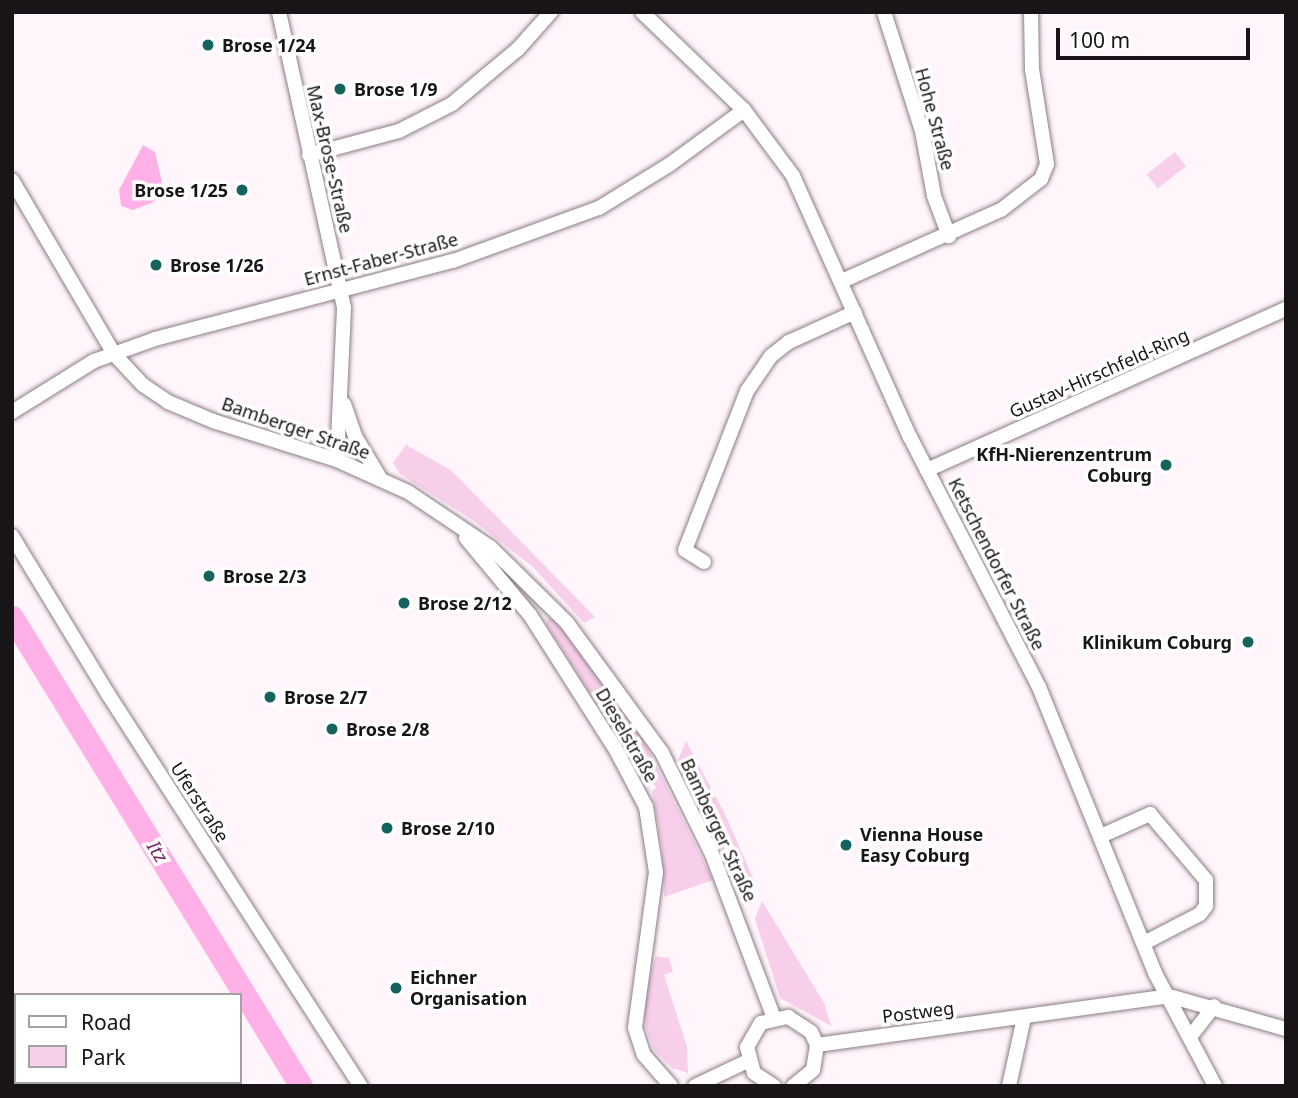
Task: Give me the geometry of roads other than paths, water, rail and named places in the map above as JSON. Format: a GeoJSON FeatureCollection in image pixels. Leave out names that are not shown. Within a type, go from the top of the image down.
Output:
{"type":"FeatureCollection","features":[{"type":"Feature","properties":{"kind":"street","name":"Max-Brose-Straße"},"geometry":{"type":"LineString","coordinates":[[279,12],[340,289],[346,330],[337,460]]}},
{"type":"Feature","properties":{"kind":"street"},"geometry":{"type":"LineString","coordinates":[[309,155],[399,131],[452,104],[518,49],[551,12]]}},
{"type":"Feature","properties":{"kind":"street","name":"Ketschendorfer Straße"},"geometry":{"type":"LineString","coordinates":[[642,12],[744,110],[793,176],[927,470],[1035,680],[1144,943],[1215,1086]]}},
{"type":"Feature","properties":{"kind":"street","name":"Hohe Straße"},"geometry":{"type":"LineString","coordinates":[[884,12],[922,131],[934,196],[949,236]]}},
{"type":"Feature","properties":{"kind":"street"},"geometry":{"type":"LineString","coordinates":[[842,281],[949,236],[1024,196],[1044,173],[1044,129],[1032,69],[1031,12]]}},
{"type":"Feature","properties":{"kind":"street","name":"Ernst-Faber-Straße"},"geometry":{"type":"LineString","coordinates":[[12,412],[94,361],[114,354],[340,289],[453,261],[599,208],[669,165],[744,110]]}},
{"type":"Feature","properties":{"kind":"street","name":"Bamberger Straße"},"geometry":{"type":"LineString","coordinates":[[12,180],[114,354],[143,385],[168,402],[337,460],[380,478],[448,517],[490,547],[548,603],[649,732],[712,854],[774,1018]]}},
{"type":"Feature","properties":{"kind":"street","name":"Gustav-Hirschfeld-Ring"},"geometry":{"type":"LineString","coordinates":[[927,470],[1286,309]]}},
{"type":"Feature","properties":{"kind":"street"},"geometry":{"type":"LineString","coordinates":[[705,562],[685,550],[752,383],[771,356],[789,342],[855,312]]}},
{"type":"Feature","properties":{"kind":"street","name":"Max-Brose-Straße"},"geometry":{"type":"LineString","coordinates":[[342,398],[355,436],[380,478]]}},
{"type":"Feature","properties":{"kind":"street","name":"Dieselstraße"},"geometry":{"type":"LineString","coordinates":[[448,517],[530,615],[634,782],[653,832],[656,872],[635,1028],[643,1055],[671,1086]]}},
{"type":"Feature","properties":{"kind":"street","name":"Uferstraße"},"geometry":{"type":"LineString","coordinates":[[12,536],[108,694],[360,1086]]}},
{"type":"Feature","properties":{"kind":"street"},"geometry":{"type":"LineString","coordinates":[[1101,836],[1150,814],[1206,880],[1206,906],[1200,914],[1144,943]]}},
{"type":"Feature","properties":{"kind":"street"},"geometry":{"type":"LineString","coordinates":[[1169,996],[1214,1006],[1286,1028]]}},
{"type":"Feature","properties":{"kind":"street","name":"Postweg"},"geometry":{"type":"LineString","coordinates":[[817,1045],[1169,996]]}},
{"type":"Feature","properties":{"kind":"street"},"geometry":{"type":"LineString","coordinates":[[1189,1037],[1214,1006]]}},
{"type":"Feature","properties":{"kind":"street"},"geometry":{"type":"LineString","coordinates":[[774,1086],[754,1073],[748,1061],[752,1034],[774,1018],[801,1022],[817,1045],[813,1070],[793,1086]]}},
{"type":"Feature","properties":{"kind":"street"},"geometry":{"type":"LineString","coordinates":[[1009,1086],[1024,1018]]}},
{"type":"Feature","properties":{"kind":"street"},"geometry":{"type":"LineString","coordinates":[[695,1086],[748,1061]]}},
{"type":"Feature","properties":{"kind":"waterway","name":"Itz"},"geometry":{"type":"LineString","coordinates":[[12,617],[301,1086]]}},
{"type":"Feature","properties":{"kind":"place","name":"Brose 1/24"},"geometry":{"type":"Point","coordinates":[208,45]}},
{"type":"Feature","properties":{"kind":"place","name":"Brose 1/9"},"geometry":{"type":"Point","coordinates":[340,89]}},
{"type":"Feature","properties":{"kind":"place","name":"Brose 1/25"},"geometry":{"type":"Point","coordinates":[242,190]}},
{"type":"Feature","properties":{"kind":"place","name":"Brose 1/26"},"geometry":{"type":"Point","coordinates":[156,265]}},
{"type":"Feature","properties":{"kind":"place","name":"KfH-Nierenzentrum Coburg"},"geometry":{"type":"Point","coordinates":[1166,465]}},
{"type":"Feature","properties":{"kind":"place","name":"Brose 2/3"},"geometry":{"type":"Point","coordinates":[209,576]}},
{"type":"Feature","properties":{"kind":"place","name":"Brose 2/12"},"geometry":{"type":"Point","coordinates":[404,603]}},
{"type":"Feature","properties":{"kind":"place","name":"Klinikum Coburg"},"geometry":{"type":"Point","coordinates":[1248,642]}},
{"type":"Feature","properties":{"kind":"place","name":"Brose 2/7"},"geometry":{"type":"Point","coordinates":[270,697]}},
{"type":"Feature","properties":{"kind":"place","name":"Brose 2/8"},"geometry":{"type":"Point","coordinates":[332,729]}},
{"type":"Feature","properties":{"kind":"place","name":"Brose 2/10"},"geometry":{"type":"Point","coordinates":[387,828]}},
{"type":"Feature","properties":{"kind":"place","name":"Vienna House Easy Coburg"},"geometry":{"type":"Point","coordinates":[846,845]}},
{"type":"Feature","properties":{"kind":"place","name":"Eichner Organisation"},"geometry":{"type":"Point","coordinates":[396,988]}}]}
